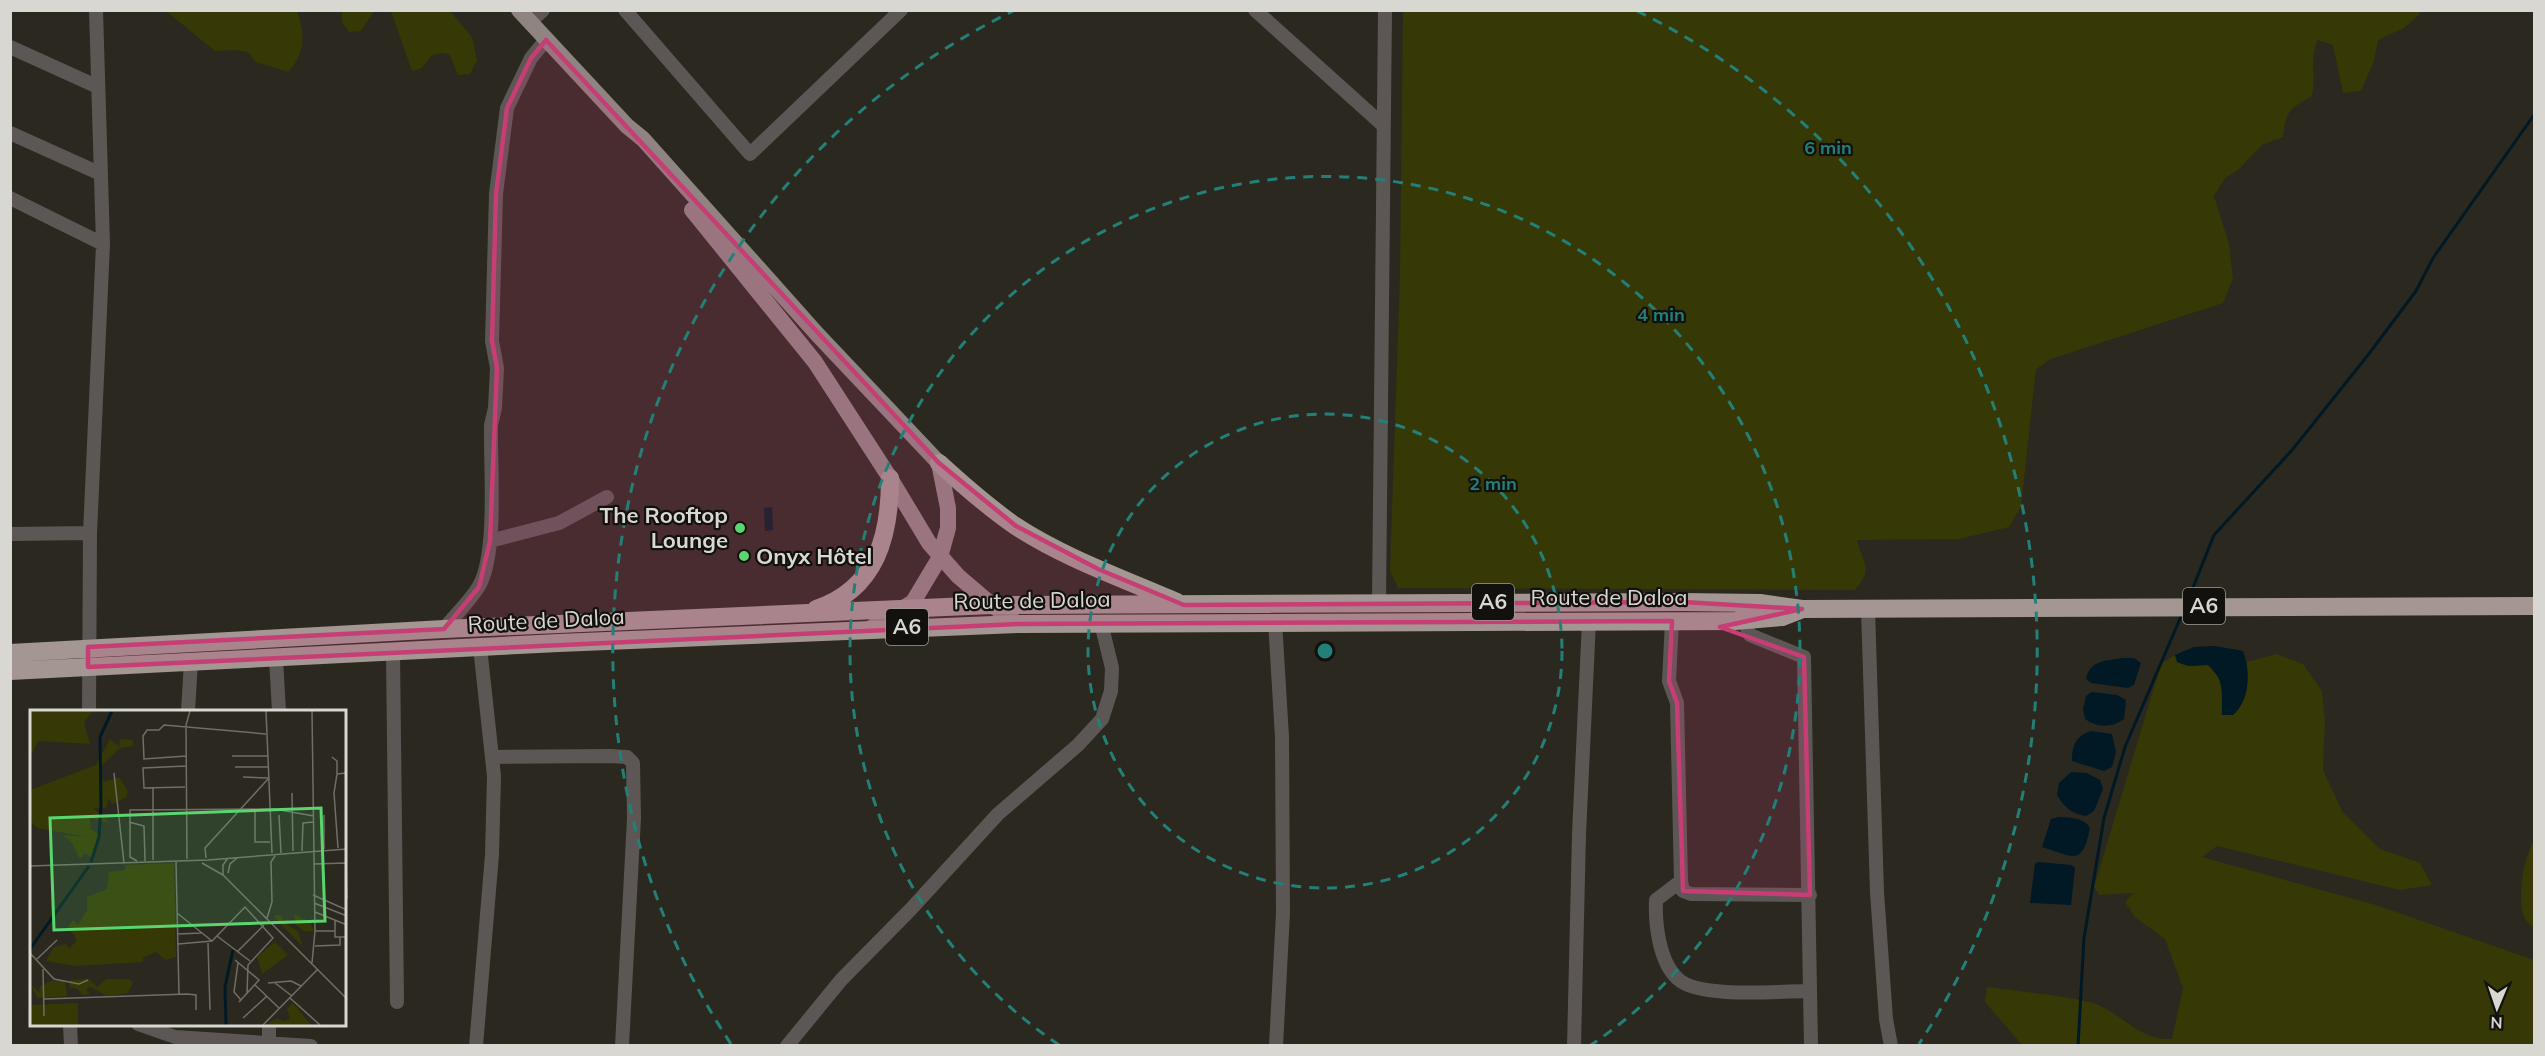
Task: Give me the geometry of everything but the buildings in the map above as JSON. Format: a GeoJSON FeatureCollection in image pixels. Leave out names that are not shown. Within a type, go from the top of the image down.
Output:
{"type":"FeatureCollection","features":[{"type":"Feature","properties":{"kind":"highway"},"geometry":{"type":"LineString","coordinates":[[939,463],[984,503],[1016,526],[1098,569],[1184,605]]}},
{"type":"Feature","properties":{"kind":"highway"},"geometry":{"type":"LineString","coordinates":[[802,613],[832,603],[856,584],[873,564],[882,546],[887,526],[890,478]]}},
{"type":"Feature","properties":{"kind":"highway","name":"A6"},"geometry":{"type":"LineString","coordinates":[[1184,605],[1760,603],[1802,609],[2535,606]]}},
{"type":"Feature","properties":{"kind":"highway","name":"Route de Daloa"},"geometry":{"type":"LineString","coordinates":[[10,653],[444,629],[992,605],[1184,605]]}},
{"type":"Feature","properties":{"kind":"highway","name":"Route de Daloa"},"geometry":{"type":"LineString","coordinates":[[10,671],[871,628],[1275,621],[1744,621],[1782,617],[1802,609]]}},
{"type":"Feature","properties":{"kind":"main road"},"geometry":{"type":"LineString","coordinates":[[524,16],[627,126],[650,146],[817,334],[939,463],[948,508],[948,528],[940,557],[913,602],[871,628]]}},
{"type":"Feature","properties":{"kind":"main road"},"geometry":{"type":"LineString","coordinates":[[627,126],[649,159],[815,362],[890,478],[928,543],[992,605],[1018,624]]}},
{"type":"Feature","properties":{"kind":"street"},"geometry":{"type":"LineString","coordinates":[[89,710],[90,533],[103,244],[96,86],[96,10]]}},
{"type":"Feature","properties":{"kind":"street"},"geometry":{"type":"LineString","coordinates":[[524,16],[543,10]]}},
{"type":"Feature","properties":{"kind":"street"},"geometry":{"type":"LineString","coordinates":[[625,10],[750,154],[900,10]]}},
{"type":"Feature","properties":{"kind":"street"},"geometry":{"type":"LineString","coordinates":[[1255,10],[1384,126]]}},
{"type":"Feature","properties":{"kind":"street"},"geometry":{"type":"LineString","coordinates":[[1379,603],[1385,10]]}},
{"type":"Feature","properties":{"kind":"street"},"geometry":{"type":"LineString","coordinates":[[444,629],[479,586],[486,569],[490,542],[491,424],[495,408],[496,368],[492,341],[496,194],[507,108],[531,58],[546,39]]}},
{"type":"Feature","properties":{"kind":"street"},"geometry":{"type":"LineString","coordinates":[[10,47],[96,86]]}},
{"type":"Feature","properties":{"kind":"street"},"geometry":{"type":"LineString","coordinates":[[10,133],[101,174]]}},
{"type":"Feature","properties":{"kind":"street"},"geometry":{"type":"LineString","coordinates":[[10,198],[103,244]]}},
{"type":"Feature","properties":{"kind":"street"},"geometry":{"type":"LineString","coordinates":[[490,542],[559,523],[607,497]]}},
{"type":"Feature","properties":{"kind":"street"},"geometry":{"type":"LineString","coordinates":[[10,534],[90,533]]}},
{"type":"Feature","properties":{"kind":"street"},"geometry":{"type":"LineString","coordinates":[[1868,609],[1877,892],[1886,1019],[1891,1046]]}},
{"type":"Feature","properties":{"kind":"street"},"geometry":{"type":"LineString","coordinates":[[1275,621],[1282,737],[1283,901],[1276,1046]]}},
{"type":"Feature","properties":{"kind":"street"},"geometry":{"type":"LineString","coordinates":[[1574,1046],[1579,834],[1589,621]]}},
{"type":"Feature","properties":{"kind":"street"},"geometry":{"type":"LineString","coordinates":[[1672,621],[1669,681],[1677,703],[1683,891],[1691,894],[1810,895]]}},
{"type":"Feature","properties":{"kind":"street"},"geometry":{"type":"LineString","coordinates":[[1744,621],[1750,635],[1804,657],[1811,1046]]}},
{"type":"Feature","properties":{"kind":"street"},"geometry":{"type":"LineString","coordinates":[[787,1046],[841,980],[912,909],[998,814],[1078,745],[1102,719],[1112,691],[1112,668],[1101,623]]}},
{"type":"Feature","properties":{"kind":"street"},"geometry":{"type":"LineString","coordinates":[[476,1046],[492,855],[493,757],[480,647]]}},
{"type":"Feature","properties":{"kind":"street"},"geometry":{"type":"LineString","coordinates":[[393,652],[397,1002]]}},
{"type":"Feature","properties":{"kind":"street"},"geometry":{"type":"LineString","coordinates":[[276,659],[279,710]]}},
{"type":"Feature","properties":{"kind":"street"},"geometry":{"type":"LineString","coordinates":[[188,710],[191,662]]}},
{"type":"Feature","properties":{"kind":"street"},"geometry":{"type":"LineString","coordinates":[[493,757],[611,756],[627,757],[633,763],[634,818],[622,1046]]}},
{"type":"Feature","properties":{"kind":"street"},"geometry":{"type":"LineString","coordinates":[[1681,881],[1656,900],[1655,920],[1662,949],[1671,972],[1678,980],[1721,992],[1810,991]]}},
{"type":"Feature","properties":{"kind":"street"},"geometry":{"type":"LineString","coordinates":[[70,1026],[70,1046]]}},
{"type":"Feature","properties":{"kind":"street"},"geometry":{"type":"LineString","coordinates":[[144,1026],[175,1037],[311,1046]]}},
{"type":"Feature","properties":{"kind":"street"},"geometry":{"type":"LineString","coordinates":[[268,1044],[269,1026]]}},
{"type":"Feature","properties":{"kind":"highlighted area"},"geometry":{"type":"Polygon","coordinates":[[[546,40],[939,463],[1016,526],[1098,569],[1184,605],[1683,602],[1802,609],[1720,627],[1804,657],[1810,895],[1683,891],[1677,703],[1669,681],[1672,621],[1018,624],[88,667],[88,647],[444,629],[479,587],[490,541],[497,368],[492,341],[496,194],[507,108],[531,58],[546,40]]]}},
{"type":"Feature","properties":{"kind":"shaded area"},"geometry":{"type":"Polygon","coordinates":[[[342,10],[374,11],[361,31],[349,32],[342,22],[342,10]]]}},
{"type":"Feature","properties":{"kind":"shaded area"},"geometry":{"type":"Polygon","coordinates":[[[2420,10],[2420,14],[2404,28],[2378,40],[2374,61],[2361,91],[2343,93],[2333,45],[2318,40],[2313,61],[2312,96],[2298,104],[2287,116],[2283,137],[2262,145],[2238,170],[2225,178],[2214,196],[2229,244],[2233,279],[2223,303],[2051,359],[2036,369],[2021,507],[2009,527],[1959,539],[1857,540],[1866,571],[1855,590],[1398,588],[1390,571],[1400,275],[1403,11],[2420,10]]]}},
{"type":"Feature","properties":{"kind":"shaded area"},"geometry":{"type":"Polygon","coordinates":[[[166,11],[297,11],[302,28],[301,50],[288,72],[256,62],[248,52],[215,51],[166,11]]]}},
{"type":"Feature","properties":{"kind":"shaded area"},"geometry":{"type":"Polygon","coordinates":[[[391,11],[450,11],[472,37],[477,61],[470,74],[458,75],[450,55],[443,53],[432,55],[422,68],[412,71],[391,11]]]}},
{"type":"Feature","properties":{"kind":"shaded area"},"geometry":{"type":"Polygon","coordinates":[[[2276,654],[2303,664],[2322,691],[2325,720],[2323,770],[2342,811],[2380,849],[2420,863],[2432,885],[2400,890],[2217,846],[2202,857],[2376,905],[2534,960],[2534,1045],[2022,1045],[1985,1002],[1987,987],[2076,999],[2110,1011],[2148,1035],[2172,1039],[2183,988],[2165,939],[2135,917],[2125,902],[2133,893],[2099,895],[2094,887],[2161,664],[2175,655],[2177,662],[2188,666],[2208,665],[2222,681],[2222,715],[2233,715],[2244,698],[2247,684],[2247,662],[2276,654]]]}},
{"type":"Feature","properties":{"kind":"shaded area"},"geometry":{"type":"Polygon","coordinates":[[[2534,842],[2534,928],[2524,917],[2521,890],[2524,868],[2534,842]]]}},
{"type":"Feature","properties":{"kind":"water"},"geometry":{"type":"Polygon","coordinates":[[[772,507],[773,530],[765,531],[764,508],[772,507]]]}},
{"type":"Feature","properties":{"kind":"water"},"geometry":{"type":"Polygon","coordinates":[[[2215,646],[2243,651],[2246,659],[2248,677],[2246,694],[2239,709],[2233,715],[2222,715],[2220,682],[2214,671],[2208,665],[2188,666],[2177,662],[2175,655],[2194,647],[2215,646]]]}},
{"type":"Feature","properties":{"kind":"water"},"geometry":{"type":"Polygon","coordinates":[[[2134,658],[2141,663],[2134,685],[2128,688],[2091,683],[2086,679],[2091,668],[2099,662],[2134,658]]]}},
{"type":"Feature","properties":{"kind":"water"},"geometry":{"type":"Polygon","coordinates":[[[2092,692],[2117,695],[2126,700],[2124,719],[2104,726],[2085,719],[2083,709],[2086,696],[2092,692]]]}},
{"type":"Feature","properties":{"kind":"water"},"geometry":{"type":"Polygon","coordinates":[[[2091,731],[2112,734],[2116,752],[2112,767],[2104,771],[2072,761],[2073,750],[2078,738],[2091,731]]]}},
{"type":"Feature","properties":{"kind":"water"},"geometry":{"type":"Polygon","coordinates":[[[2071,772],[2087,773],[2100,780],[2103,789],[2094,811],[2086,816],[2069,809],[2057,795],[2059,783],[2071,772]]]}},
{"type":"Feature","properties":{"kind":"water"},"geometry":{"type":"Polygon","coordinates":[[[2059,817],[2080,820],[2090,828],[2084,849],[2080,854],[2069,856],[2042,847],[2051,819],[2059,817]]]}},
{"type":"Feature","properties":{"kind":"water"},"geometry":{"type":"Polygon","coordinates":[[[2038,862],[2071,865],[2075,868],[2071,905],[2030,903],[2035,864],[2038,862]]]}},
{"type":"Feature","properties":{"kind":"waterway"},"geometry":{"type":"LineString","coordinates":[[2188,600],[2214,535],[2293,449],[2368,355],[2416,291],[2433,258],[2534,115]]}},
{"type":"Feature","properties":{"kind":"waterway"},"geometry":{"type":"LineString","coordinates":[[2078,1046],[2084,938],[2104,818],[2125,747],[2182,614]]}},
{"type":"Feature","properties":{"kind":"place","name":"The Rooftop Lounge"},"geometry":{"type":"Point","coordinates":[740,528]}},
{"type":"Feature","properties":{"kind":"place","name":"Onyx Hôtel"},"geometry":{"type":"Point","coordinates":[744,556]}}]}
